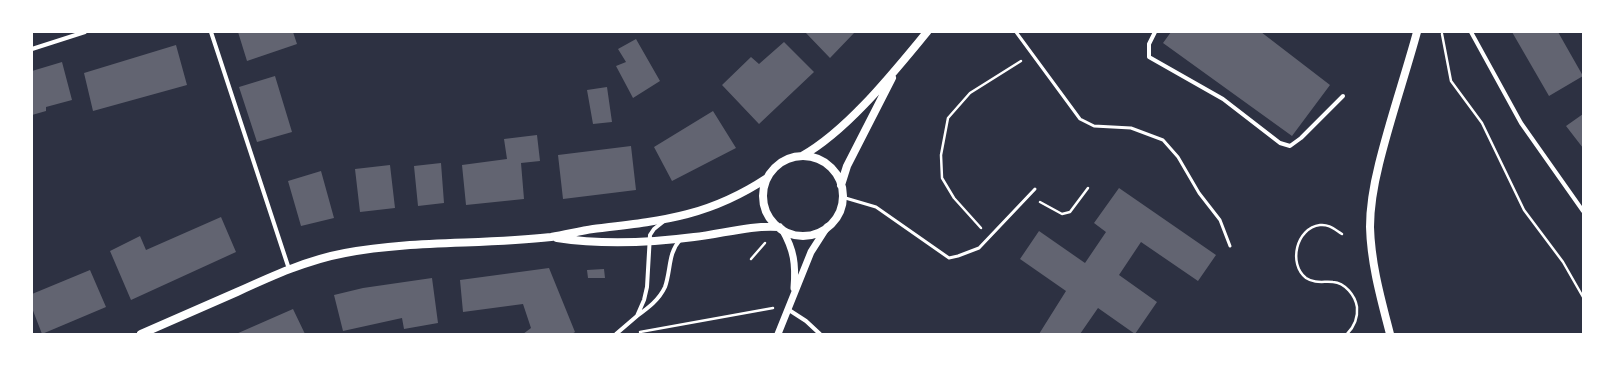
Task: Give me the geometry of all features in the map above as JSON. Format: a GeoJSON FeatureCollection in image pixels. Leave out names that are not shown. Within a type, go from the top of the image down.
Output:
{"type":"FeatureCollection","features":[{"type":"Feature","properties":{"kind":"main road"},"geometry":{"type":"LineString","coordinates":[[802,156],[818,147],[829,138],[897,68],[927,32]]}},
{"type":"Feature","properties":{"kind":"main road"},"geometry":{"type":"LineString","coordinates":[[1390,334],[1380,296],[1372,255],[1370,225],[1373,191],[1388,127],[1418,32]]}},
{"type":"Feature","properties":{"kind":"main road"},"geometry":{"type":"LineString","coordinates":[[841,185],[849,161],[897,68]]}},
{"type":"Feature","properties":{"kind":"main road"},"geometry":{"type":"LineString","coordinates":[[141,334],[289,269],[343,253],[378,248],[552,237],[573,232],[635,225],[684,216],[730,200],[767,178],[782,162],[791,157],[802,156],[815,158],[826,164],[836,173],[841,185],[842,197],[840,208],[835,219],[827,228],[816,234],[802,236],[790,234],[780,228],[771,220],[765,210],[763,199],[767,178]]}},
{"type":"Feature","properties":{"kind":"main road"},"geometry":{"type":"LineString","coordinates":[[552,237],[603,243],[648,242],[681,239],[750,228],[780,228]]}},
{"type":"Feature","properties":{"kind":"street"},"geometry":{"type":"LineString","coordinates":[[32,49],[84,32]]}},
{"type":"Feature","properties":{"kind":"street"},"geometry":{"type":"LineString","coordinates":[[211,32],[289,269]]}},
{"type":"Feature","properties":{"kind":"street"},"geometry":{"type":"LineString","coordinates":[[1155,32],[1149,44],[1149,57],[1223,99],[1280,142],[1290,146],[1301,138],[1343,96]]}},
{"type":"Feature","properties":{"kind":"street"},"geometry":{"type":"LineString","coordinates":[[1471,32],[1521,123],[1583,211]]}},
{"type":"Feature","properties":{"kind":"street"},"geometry":{"type":"LineString","coordinates":[[637,316],[644,300],[647,287],[648,242],[650,235],[654,228],[668,219]]}},
{"type":"Feature","properties":{"kind":"street"},"geometry":{"type":"LineString","coordinates":[[780,228],[791,244],[794,258],[794,294]]}},
{"type":"Feature","properties":{"kind":"street"},"geometry":{"type":"LineString","coordinates":[[778,334],[789,310],[811,252],[827,228]]}},
{"type":"Feature","properties":{"kind":"street"},"geometry":{"type":"LineString","coordinates":[[616,334],[652,305],[664,287],[671,253],[681,239]]}},
{"type":"Feature","properties":{"kind":"street"},"geometry":{"type":"LineString","coordinates":[[789,310],[806,321],[820,334]]}},
{"type":"Feature","properties":{"kind":"lane"},"geometry":{"type":"LineString","coordinates":[[1016,32],[1080,119],[1094,126],[1132,128],[1163,140],[1178,157],[1199,193],[1220,220],[1230,246]]}},
{"type":"Feature","properties":{"kind":"lane"},"geometry":{"type":"LineString","coordinates":[[842,197],[876,207],[949,258],[979,248],[1035,189]]}},
{"type":"Feature","properties":{"kind":"path"},"geometry":{"type":"LineString","coordinates":[[1442,34],[1451,81],[1482,123],[1524,210],[1563,262],[1583,297]]}},
{"type":"Feature","properties":{"kind":"path"},"geometry":{"type":"LineString","coordinates":[[985,242],[980,225],[954,198],[942,178],[941,155],[948,118],[970,93],[1032,55]]}},
{"type":"Feature","properties":{"kind":"path"},"geometry":{"type":"LineString","coordinates":[[1029,196],[1062,214],[1070,212],[1088,188]]}},
{"type":"Feature","properties":{"kind":"path"},"geometry":{"type":"LineString","coordinates":[[1342,234],[1331,226],[1326,225],[1313,227],[1303,235],[1296,250],[1296,257],[1301,272],[1307,278],[1314,281],[1334,282],[1341,284],[1354,297],[1357,314],[1356,321],[1347,334]]}},
{"type":"Feature","properties":{"kind":"path"},"geometry":{"type":"LineString","coordinates":[[751,259],[770,238]]}},
{"type":"Feature","properties":{"kind":"path"},"geometry":{"type":"LineString","coordinates":[[638,332],[774,308]]}},
{"type":"Feature","properties":{"kind":"building"},"geometry":{"type":"Polygon","coordinates":[[[238,32],[293,32],[297,44],[247,61],[238,32]]]}},
{"type":"Feature","properties":{"kind":"building"},"geometry":{"type":"Polygon","coordinates":[[[805,32],[855,32],[830,58],[805,32]]]}},
{"type":"Feature","properties":{"kind":"building"},"geometry":{"type":"Polygon","coordinates":[[[1171,32],[1261,32],[1330,85],[1292,136],[1163,43],[1171,32]]]}},
{"type":"Feature","properties":{"kind":"building"},"geometry":{"type":"Polygon","coordinates":[[[1512,32],[1558,32],[1583,76],[1549,96],[1512,32]]]}},
{"type":"Feature","properties":{"kind":"building"},"geometry":{"type":"Polygon","coordinates":[[[636,39],[660,81],[633,98],[616,66],[626,62],[618,49],[636,39]]]}},
{"type":"Feature","properties":{"kind":"building"},"geometry":{"type":"Polygon","coordinates":[[[784,42],[814,72],[759,124],[722,85],[751,57],[759,64],[784,42]]]}},
{"type":"Feature","properties":{"kind":"building"},"geometry":{"type":"Polygon","coordinates":[[[176,45],[187,85],[93,111],[84,73],[176,45]]]}},
{"type":"Feature","properties":{"kind":"building"},"geometry":{"type":"Polygon","coordinates":[[[62,62],[72,100],[46,107],[46,111],[32,115],[32,71],[62,62]]]}},
{"type":"Feature","properties":{"kind":"building"},"geometry":{"type":"Polygon","coordinates":[[[275,76],[292,132],[257,142],[239,87],[275,76]]]}},
{"type":"Feature","properties":{"kind":"building"},"geometry":{"type":"Polygon","coordinates":[[[607,87],[612,122],[593,124],[587,90],[607,87]]]}},
{"type":"Feature","properties":{"kind":"building"},"geometry":{"type":"Polygon","coordinates":[[[713,111],[736,148],[672,181],[654,147],[713,111]]]}},
{"type":"Feature","properties":{"kind":"building"},"geometry":{"type":"Polygon","coordinates":[[[1583,114],[1583,148],[1566,126],[1583,114]]]}},
{"type":"Feature","properties":{"kind":"building"},"geometry":{"type":"Polygon","coordinates":[[[537,135],[540,161],[521,163],[524,199],[466,205],[462,165],[507,159],[504,139],[537,135]]]}},
{"type":"Feature","properties":{"kind":"building"},"geometry":{"type":"Polygon","coordinates":[[[631,146],[636,190],[563,199],[558,155],[631,146]]]}},
{"type":"Feature","properties":{"kind":"building"},"geometry":{"type":"Polygon","coordinates":[[[441,163],[444,203],[418,206],[414,166],[441,163]]]}},
{"type":"Feature","properties":{"kind":"building"},"geometry":{"type":"Polygon","coordinates":[[[390,165],[395,208],[360,212],[355,169],[390,165]]]}},
{"type":"Feature","properties":{"kind":"building"},"geometry":{"type":"Polygon","coordinates":[[[321,171],[334,218],[301,226],[288,181],[321,171]]]}},
{"type":"Feature","properties":{"kind":"building"},"geometry":{"type":"Polygon","coordinates":[[[1119,188],[1216,255],[1198,281],[1141,242],[1119,275],[1157,302],[1135,334],[1098,308],[1080,334],[1039,334],[1066,291],[1020,259],[1039,231],[1085,263],[1106,232],[1094,223],[1119,188]]]}},
{"type":"Feature","properties":{"kind":"building"},"geometry":{"type":"Polygon","coordinates":[[[221,217],[236,252],[131,300],[110,251],[140,236],[146,250],[221,217]]]}},
{"type":"Feature","properties":{"kind":"building"},"geometry":{"type":"Polygon","coordinates":[[[549,268],[575,332],[572,334],[523,334],[531,328],[523,304],[463,312],[460,280],[549,268]]]}},
{"type":"Feature","properties":{"kind":"building"},"geometry":{"type":"Polygon","coordinates":[[[604,269],[605,278],[588,278],[587,270],[604,269]]]}},
{"type":"Feature","properties":{"kind":"building"},"geometry":{"type":"Polygon","coordinates":[[[90,270],[106,307],[42,334],[32,308],[32,294],[90,270]]]}},
{"type":"Feature","properties":{"kind":"building"},"geometry":{"type":"Polygon","coordinates":[[[432,278],[438,323],[404,329],[402,318],[343,331],[334,295],[363,288],[432,278]]]}},
{"type":"Feature","properties":{"kind":"building"},"geometry":{"type":"Polygon","coordinates":[[[293,309],[305,334],[236,334],[293,309]]]}}]}
